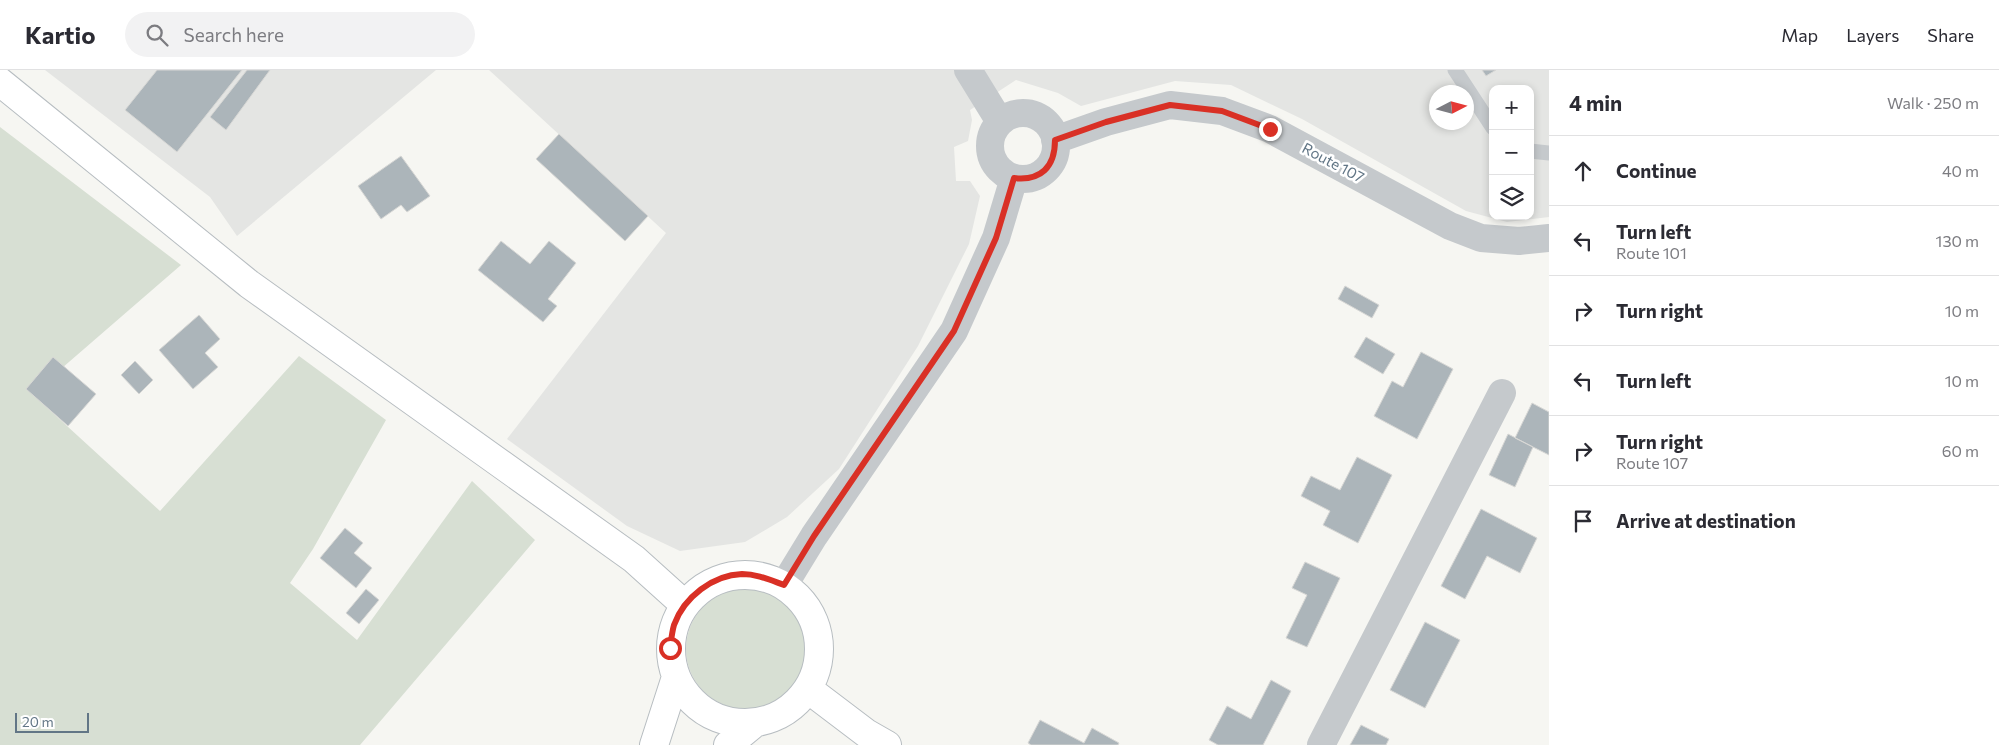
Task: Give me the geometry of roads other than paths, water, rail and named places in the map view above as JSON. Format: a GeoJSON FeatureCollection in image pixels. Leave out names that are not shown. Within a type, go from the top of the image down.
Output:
{"type":"FeatureCollection","features":[{"type":"Feature","properties":{"kind":"main road"},"geometry":{"type":"LineString","coordinates":[[0,82],[250,284],[634,559],[685,605]]}},
{"type":"Feature","properties":{"kind":"main road"},"geometry":{"type":"LineString","coordinates":[[741,574],[763,577],[784,585],[802,600],[814,621],[820,644],[817,668],[808,689],[792,708],[770,720],[746,724],[721,720],[699,709],[684,692],[673,671],[670,648],[674,625],[685,605],[700,589],[720,579],[741,574]]}},
{"type":"Feature","properties":{"kind":"main road"},"geometry":{"type":"LineString","coordinates":[[654,745],[676,677]]}},
{"type":"Feature","properties":{"kind":"main road"},"geometry":{"type":"LineString","coordinates":[[808,689],[866,733],[887,745]]}},
{"type":"Feature","properties":{"kind":"main road"},"geometry":{"type":"LineString","coordinates":[[728,745],[756,722]]}},
{"type":"Feature","properties":{"kind":"street"},"geometry":{"type":"LineString","coordinates":[[968,70],[1000,122]]}},
{"type":"Feature","properties":{"kind":"street","name":"Route 107"},"geometry":{"type":"LineString","coordinates":[[1055,140],[1106,122],[1170,105],[1222,111],[1270,129],[1450,226],[1473,235],[1481,238],[1519,241],[1549,238]]}},
{"type":"Feature","properties":{"kind":"street"},"geometry":{"type":"LineString","coordinates":[[1018,113],[1037,116],[1046,122],[1052,130],[1055,140],[1055,151],[1052,162],[1045,170],[1036,176],[1025,179],[1014,178],[1005,174],[992,159],[990,149],[990,139],[1000,122],[1008,116],[1018,113]]}},
{"type":"Feature","properties":{"kind":"street"},"geometry":{"type":"LineString","coordinates":[[784,585],[814,536],[954,331],[996,238],[1014,178]]}},
{"type":"Feature","properties":{"kind":"street"},"geometry":{"type":"LineString","coordinates":[[1321,745],[1502,393]]}},
{"type":"Feature","properties":{"kind":"lane"},"geometry":{"type":"LineString","coordinates":[[1455,70],[1489,122]]}},
{"type":"Feature","properties":{"kind":"lane"},"geometry":{"type":"LineString","coordinates":[[1534,151],[1549,153]]}}]}
